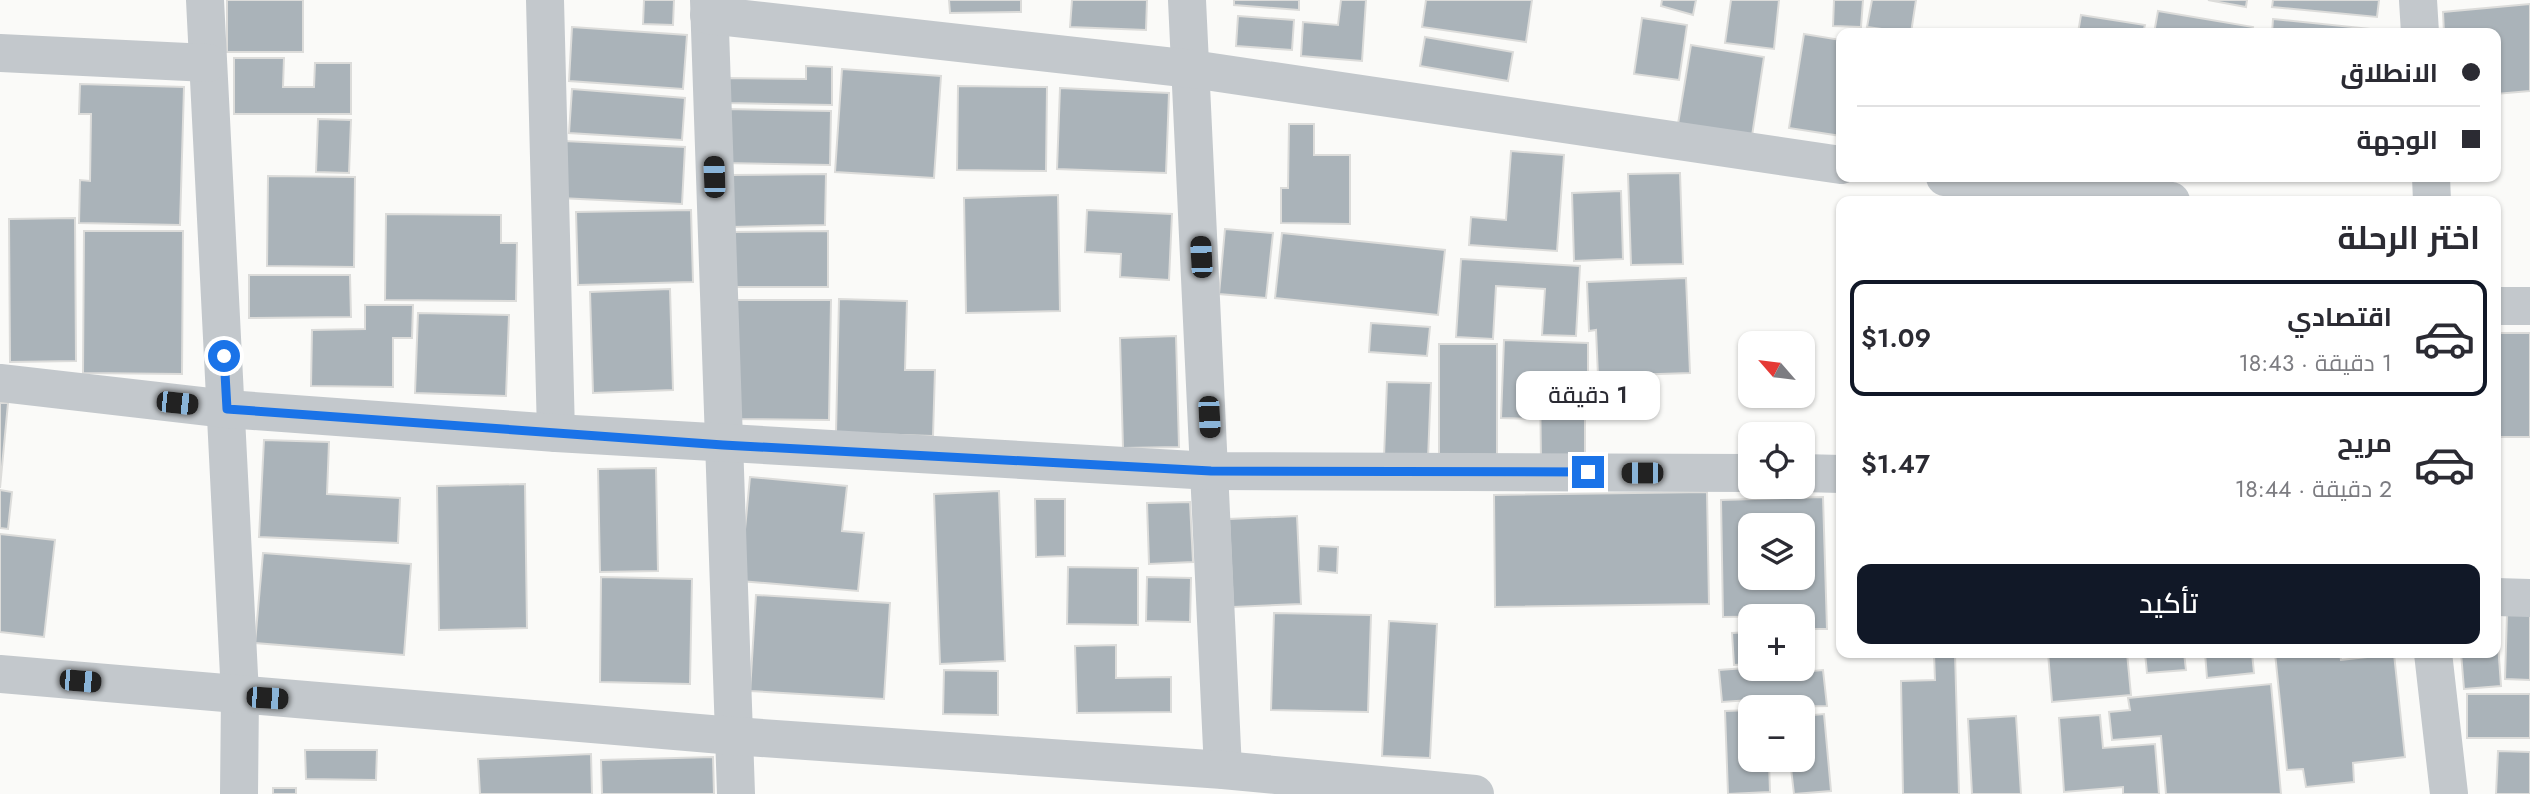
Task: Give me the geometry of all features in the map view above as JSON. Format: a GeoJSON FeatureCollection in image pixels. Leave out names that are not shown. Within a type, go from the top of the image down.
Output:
{"type":"FeatureCollection","features":[{"type":"Feature","properties":{"kind":"street"},"geometry":{"type":"LineString","coordinates":[[205,0],[240,695],[239,794]]}},
{"type":"Feature","properties":{"kind":"street"},"geometry":{"type":"LineString","coordinates":[[545,0],[556,433]]}},
{"type":"Feature","properties":{"kind":"street"},"geometry":{"type":"LineString","coordinates":[[1187,0],[1223,770]]}},
{"type":"Feature","properties":{"kind":"street"},"geometry":{"type":"LineString","coordinates":[[2418,0],[2420,28]]}},
{"type":"Feature","properties":{"kind":"street"},"geometry":{"type":"LineString","coordinates":[[736,794],[709,8],[1192,69],[1836,164]]}},
{"type":"Feature","properties":{"kind":"street"},"geometry":{"type":"LineString","coordinates":[[0,53],[208,63]]}},
{"type":"Feature","properties":{"kind":"street"},"geometry":{"type":"LineString","coordinates":[[1992,182],[2124,196]]}},
{"type":"Feature","properties":{"kind":"street"},"geometry":{"type":"LineString","coordinates":[[2501,306],[2530,306]]}},
{"type":"Feature","properties":{"kind":"street"},"geometry":{"type":"LineString","coordinates":[[0,383],[227,409],[556,433],[723,445],[1211,471],[1738,473]]}},
{"type":"Feature","properties":{"kind":"street"},"geometry":{"type":"LineString","coordinates":[[1815,473],[1836,474]]}},
{"type":"Feature","properties":{"kind":"street"},"geometry":{"type":"LineString","coordinates":[[2501,597],[2530,598]]}},
{"type":"Feature","properties":{"kind":"street"},"geometry":{"type":"LineString","coordinates":[[2434,658],[2449,794]]}},
{"type":"Feature","properties":{"kind":"street"},"geometry":{"type":"LineString","coordinates":[[0,674],[734,736],[1223,770],[1359,789],[1475,794]]}},
{"type":"Feature","properties":{"kind":"building"},"geometry":{"type":"Polygon","coordinates":[[[227,0],[303,0],[303,52],[227,52],[227,0]]]}},
{"type":"Feature","properties":{"kind":"building"},"geometry":{"type":"Polygon","coordinates":[[[644,0],[674,0],[673,25],[643,24],[644,0]]]}},
{"type":"Feature","properties":{"kind":"building"},"geometry":{"type":"Polygon","coordinates":[[[949,0],[1021,0],[1021,12],[950,13],[949,0]]]}},
{"type":"Feature","properties":{"kind":"building"},"geometry":{"type":"Polygon","coordinates":[[[1072,0],[1147,0],[1146,30],[1070,27],[1072,0]]]}},
{"type":"Feature","properties":{"kind":"building"},"geometry":{"type":"Polygon","coordinates":[[[1234,0],[1299,0],[1299,10],[1234,5],[1234,0]]]}},
{"type":"Feature","properties":{"kind":"building"},"geometry":{"type":"Polygon","coordinates":[[[1341,0],[1366,0],[1362,61],[1301,56],[1303,22],[1338,25],[1341,0]]]}},
{"type":"Feature","properties":{"kind":"building"},"geometry":{"type":"Polygon","coordinates":[[[1426,0],[1532,0],[1526,42],[1422,27],[1426,0]]]}},
{"type":"Feature","properties":{"kind":"building"},"geometry":{"type":"Polygon","coordinates":[[[1662,0],[1696,0],[1693,15],[1661,6],[1662,0]]]}},
{"type":"Feature","properties":{"kind":"building"},"geometry":{"type":"Polygon","coordinates":[[[1731,0],[1779,0],[1774,49],[1725,43],[1731,0]]]}},
{"type":"Feature","properties":{"kind":"building"},"geometry":{"type":"Polygon","coordinates":[[[1834,0],[1863,0],[1861,27],[1833,26],[1834,0]]]}},
{"type":"Feature","properties":{"kind":"building"},"geometry":{"type":"Polygon","coordinates":[[[1872,0],[1916,0],[1912,28],[1867,27],[1872,0]]]}},
{"type":"Feature","properties":{"kind":"building"},"geometry":{"type":"Polygon","coordinates":[[[2208,0],[2247,0],[2246,7],[2208,0]]]}},
{"type":"Feature","properties":{"kind":"building"},"geometry":{"type":"Polygon","coordinates":[[[2273,0],[2379,0],[2377,17],[2272,7],[2273,0]]]}},
{"type":"Feature","properties":{"kind":"building"},"geometry":{"type":"Polygon","coordinates":[[[2530,4],[2530,91],[2501,94],[2501,28],[2444,28],[2443,12],[2530,4]]]}},
{"type":"Feature","properties":{"kind":"building"},"geometry":{"type":"Polygon","coordinates":[[[2158,11],[2253,27],[2253,28],[2155,28],[2158,11]]]}},
{"type":"Feature","properties":{"kind":"building"},"geometry":{"type":"Polygon","coordinates":[[[2081,15],[2145,25],[2144,28],[2079,28],[2081,15]]]}},
{"type":"Feature","properties":{"kind":"building"},"geometry":{"type":"Polygon","coordinates":[[[1238,16],[1294,20],[1292,50],[1236,46],[1238,16]]]}},
{"type":"Feature","properties":{"kind":"building"},"geometry":{"type":"Polygon","coordinates":[[[1642,18],[1687,25],[1679,80],[1634,74],[1642,18]]]}},
{"type":"Feature","properties":{"kind":"building"},"geometry":{"type":"Polygon","coordinates":[[[2273,19],[2362,28],[2272,28],[2273,19]]]}},
{"type":"Feature","properties":{"kind":"building"},"geometry":{"type":"Polygon","coordinates":[[[572,27],[687,35],[683,89],[569,81],[572,27]]]}},
{"type":"Feature","properties":{"kind":"building"},"geometry":{"type":"Polygon","coordinates":[[[1804,34],[1836,39],[1836,135],[1789,128],[1804,34]]]}},
{"type":"Feature","properties":{"kind":"building"},"geometry":{"type":"Polygon","coordinates":[[[1425,37],[1513,52],[1508,81],[1420,66],[1425,37]]]}},
{"type":"Feature","properties":{"kind":"building"},"geometry":{"type":"Polygon","coordinates":[[[1691,45],[1764,57],[1752,136],[1678,124],[1691,45]]]}},
{"type":"Feature","properties":{"kind":"building"},"geometry":{"type":"Polygon","coordinates":[[[234,58],[284,58],[283,87],[314,87],[315,63],[351,63],[351,114],[234,114],[234,58]]]}},
{"type":"Feature","properties":{"kind":"building"},"geometry":{"type":"Polygon","coordinates":[[[806,66],[832,67],[832,105],[727,103],[728,78],[806,79],[806,66]]]}},
{"type":"Feature","properties":{"kind":"building"},"geometry":{"type":"Polygon","coordinates":[[[842,69],[941,76],[934,178],[835,172],[842,69]]]}},
{"type":"Feature","properties":{"kind":"building"},"geometry":{"type":"Polygon","coordinates":[[[80,84],[184,87],[180,225],[79,223],[80,180],[90,181],[91,114],[79,114],[80,84]]]}},
{"type":"Feature","properties":{"kind":"building"},"geometry":{"type":"Polygon","coordinates":[[[958,86],[1047,87],[1046,171],[957,170],[958,86]]]}},
{"type":"Feature","properties":{"kind":"building"},"geometry":{"type":"Polygon","coordinates":[[[1060,88],[1169,93],[1166,173],[1057,169],[1060,88]]]}},
{"type":"Feature","properties":{"kind":"building"},"geometry":{"type":"Polygon","coordinates":[[[572,89],[685,98],[682,140],[569,133],[572,89]]]}},
{"type":"Feature","properties":{"kind":"building"},"geometry":{"type":"Polygon","coordinates":[[[726,109],[831,111],[830,165],[724,163],[726,109]]]}},
{"type":"Feature","properties":{"kind":"building"},"geometry":{"type":"Polygon","coordinates":[[[318,119],[351,120],[349,173],[316,172],[318,119]]]}},
{"type":"Feature","properties":{"kind":"building"},"geometry":{"type":"Polygon","coordinates":[[[1289,124],[1314,124],[1314,155],[1350,155],[1350,224],[1281,223],[1281,188],[1288,188],[1289,124]]]}},
{"type":"Feature","properties":{"kind":"building"},"geometry":{"type":"Polygon","coordinates":[[[564,141],[685,147],[682,204],[560,198],[564,141]]]}},
{"type":"Feature","properties":{"kind":"building"},"geometry":{"type":"Polygon","coordinates":[[[1511,151],[1564,155],[1557,251],[1469,245],[1471,217],[1506,220],[1511,151]]]}},
{"type":"Feature","properties":{"kind":"building"},"geometry":{"type":"Polygon","coordinates":[[[1680,173],[1683,264],[1631,265],[1628,174],[1680,173]]]}},
{"type":"Feature","properties":{"kind":"building"},"geometry":{"type":"Polygon","coordinates":[[[826,174],[825,225],[731,227],[731,175],[826,174]]]}},
{"type":"Feature","properties":{"kind":"building"},"geometry":{"type":"Polygon","coordinates":[[[268,176],[355,177],[354,267],[267,266],[268,176]]]}},
{"type":"Feature","properties":{"kind":"building"},"geometry":{"type":"Polygon","coordinates":[[[1621,191],[1623,259],[1574,261],[1572,193],[1621,191]]]}},
{"type":"Feature","properties":{"kind":"building"},"geometry":{"type":"Polygon","coordinates":[[[1058,195],[1060,311],[966,313],[964,198],[1058,195]]]}},
{"type":"Feature","properties":{"kind":"building"},"geometry":{"type":"Polygon","coordinates":[[[691,210],[693,282],[578,285],[576,212],[691,210]]]}},
{"type":"Feature","properties":{"kind":"building"},"geometry":{"type":"Polygon","coordinates":[[[1087,210],[1172,214],[1169,280],[1120,277],[1121,254],[1085,252],[1087,210]]]}},
{"type":"Feature","properties":{"kind":"building"},"geometry":{"type":"Polygon","coordinates":[[[386,214],[501,215],[501,243],[517,243],[516,301],[385,300],[386,214]]]}},
{"type":"Feature","properties":{"kind":"building"},"geometry":{"type":"Polygon","coordinates":[[[75,218],[76,361],[10,362],[9,219],[75,218]]]}},
{"type":"Feature","properties":{"kind":"building"},"geometry":{"type":"Polygon","coordinates":[[[1225,229],[1273,233],[1266,298],[1219,294],[1225,229]]]}},
{"type":"Feature","properties":{"kind":"building"},"geometry":{"type":"Polygon","coordinates":[[[84,231],[183,231],[182,374],[83,373],[84,231]]]}},
{"type":"Feature","properties":{"kind":"building"},"geometry":{"type":"Polygon","coordinates":[[[828,231],[828,287],[732,287],[732,232],[828,231]]]}},
{"type":"Feature","properties":{"kind":"building"},"geometry":{"type":"Polygon","coordinates":[[[1282,233],[1445,250],[1438,315],[1275,298],[1282,233]]]}},
{"type":"Feature","properties":{"kind":"building"},"geometry":{"type":"Polygon","coordinates":[[[1461,259],[1580,266],[1576,336],[1542,335],[1545,289],[1496,286],[1493,339],[1456,337],[1461,259]]]}},
{"type":"Feature","properties":{"kind":"building"},"geometry":{"type":"Polygon","coordinates":[[[249,275],[350,275],[351,317],[249,318],[249,275]]]}},
{"type":"Feature","properties":{"kind":"building"},"geometry":{"type":"Polygon","coordinates":[[[1686,278],[1690,373],[1598,376],[1596,330],[1589,331],[1587,282],[1686,278]]]}},
{"type":"Feature","properties":{"kind":"building"},"geometry":{"type":"Polygon","coordinates":[[[670,289],[673,390],[593,393],[590,292],[670,289]]]}},
{"type":"Feature","properties":{"kind":"building"},"geometry":{"type":"Polygon","coordinates":[[[839,299],[907,301],[905,370],[935,370],[933,436],[836,433],[839,299]]]}},
{"type":"Feature","properties":{"kind":"building"},"geometry":{"type":"Polygon","coordinates":[[[731,300],[831,300],[829,420],[729,419],[731,300]]]}},
{"type":"Feature","properties":{"kind":"building"},"geometry":{"type":"Polygon","coordinates":[[[365,305],[413,305],[412,338],[393,338],[393,387],[311,386],[312,330],[365,329],[365,305]]]}},
{"type":"Feature","properties":{"kind":"building"},"geometry":{"type":"Polygon","coordinates":[[[418,313],[509,315],[506,396],[415,393],[418,313]]]}},
{"type":"Feature","properties":{"kind":"building"},"geometry":{"type":"Polygon","coordinates":[[[1371,323],[1430,327],[1427,356],[1369,352],[1371,323]]]}},
{"type":"Feature","properties":{"kind":"building"},"geometry":{"type":"Polygon","coordinates":[[[2501,333],[2530,333],[2530,437],[2501,437],[2501,333]]]}},
{"type":"Feature","properties":{"kind":"building"},"geometry":{"type":"Polygon","coordinates":[[[1176,336],[1179,447],[1123,448],[1120,338],[1176,336]]]}},
{"type":"Feature","properties":{"kind":"building"},"geometry":{"type":"Polygon","coordinates":[[[1504,340],[1588,343],[1588,374],[1534,373],[1533,419],[1501,418],[1504,340]]]}},
{"type":"Feature","properties":{"kind":"building"},"geometry":{"type":"Polygon","coordinates":[[[1439,344],[1497,344],[1497,455],[1439,454],[1439,344]]]}},
{"type":"Feature","properties":{"kind":"building"},"geometry":{"type":"Polygon","coordinates":[[[1387,382],[1431,383],[1428,459],[1384,457],[1387,382]]]}},
{"type":"Feature","properties":{"kind":"building"},"geometry":{"type":"Polygon","coordinates":[[[1585,383],[1585,462],[1541,462],[1540,384],[1585,383]]]}},
{"type":"Feature","properties":{"kind":"building"},"geometry":{"type":"Polygon","coordinates":[[[0,403],[8,403],[0,488],[0,403]]]}},
{"type":"Feature","properties":{"kind":"building"},"geometry":{"type":"Polygon","coordinates":[[[264,440],[329,442],[327,494],[400,498],[398,543],[259,537],[264,440]]]}},
{"type":"Feature","properties":{"kind":"building"},"geometry":{"type":"Polygon","coordinates":[[[656,468],[658,571],[600,572],[598,469],[656,468]]]}},
{"type":"Feature","properties":{"kind":"building"},"geometry":{"type":"Polygon","coordinates":[[[750,477],[847,486],[842,531],[864,533],[858,591],[740,581],[750,477]]]}},
{"type":"Feature","properties":{"kind":"building"},"geometry":{"type":"Polygon","coordinates":[[[525,484],[527,628],[439,630],[437,486],[525,484]]]}},
{"type":"Feature","properties":{"kind":"building"},"geometry":{"type":"Polygon","coordinates":[[[0,490],[12,492],[8,529],[0,528],[0,490]]]}},
{"type":"Feature","properties":{"kind":"building"},"geometry":{"type":"Polygon","coordinates":[[[999,491],[1005,661],[940,664],[934,494],[999,491]]]}},
{"type":"Feature","properties":{"kind":"building"},"geometry":{"type":"Polygon","coordinates":[[[1707,492],[1709,604],[1495,607],[1494,495],[1707,492]]]}},
{"type":"Feature","properties":{"kind":"building"},"geometry":{"type":"Polygon","coordinates":[[[1823,497],[1827,629],[1815,629],[1815,604],[1738,604],[1738,617],[1723,617],[1721,500],[1823,497]]]}},
{"type":"Feature","properties":{"kind":"building"},"geometry":{"type":"Polygon","coordinates":[[[1035,499],[1065,499],[1065,556],[1036,557],[1035,499]]]}},
{"type":"Feature","properties":{"kind":"building"},"geometry":{"type":"Polygon","coordinates":[[[1190,502],[1193,562],[1149,564],[1147,503],[1190,502]]]}},
{"type":"Feature","properties":{"kind":"building"},"geometry":{"type":"Polygon","coordinates":[[[1297,516],[1301,604],[1233,607],[1229,519],[1297,516]]]}},
{"type":"Feature","properties":{"kind":"building"},"geometry":{"type":"Polygon","coordinates":[[[0,534],[55,540],[44,637],[0,632],[0,534]]]}},
{"type":"Feature","properties":{"kind":"building"},"geometry":{"type":"Polygon","coordinates":[[[1319,546],[1338,547],[1337,573],[1318,571],[1319,546]]]}},
{"type":"Feature","properties":{"kind":"building"},"geometry":{"type":"Polygon","coordinates":[[[263,553],[411,564],[404,655],[255,643],[263,553]]]}},
{"type":"Feature","properties":{"kind":"building"},"geometry":{"type":"Polygon","coordinates":[[[1068,567],[1138,568],[1138,625],[1067,624],[1068,567]]]}},
{"type":"Feature","properties":{"kind":"building"},"geometry":{"type":"Polygon","coordinates":[[[601,577],[692,579],[690,684],[600,682],[601,577]]]}},
{"type":"Feature","properties":{"kind":"building"},"geometry":{"type":"Polygon","coordinates":[[[1147,577],[1191,578],[1190,622],[1146,621],[1147,577]]]}},
{"type":"Feature","properties":{"kind":"building"},"geometry":{"type":"Polygon","coordinates":[[[756,595],[890,603],[884,699],[750,691],[756,595]]]}},
{"type":"Feature","properties":{"kind":"building"},"geometry":{"type":"Polygon","coordinates":[[[1274,613],[1371,615],[1368,712],[1271,710],[1274,613]]]}},
{"type":"Feature","properties":{"kind":"building"},"geometry":{"type":"Polygon","coordinates":[[[2507,613],[2530,614],[2530,680],[2505,679],[2507,613]]]}},
{"type":"Feature","properties":{"kind":"building"},"geometry":{"type":"Polygon","coordinates":[[[1389,621],[1437,624],[1430,758],[1382,756],[1389,621]]]}},
{"type":"Feature","properties":{"kind":"building"},"geometry":{"type":"Polygon","coordinates":[[[1732,633],[1738,633],[1738,665],[1734,665],[1732,633]]]}},
{"type":"Feature","properties":{"kind":"building"},"geometry":{"type":"Polygon","coordinates":[[[1116,645],[1116,678],[1171,677],[1171,712],[1077,713],[1075,646],[1116,645]]]}},
{"type":"Feature","properties":{"kind":"building"},"geometry":{"type":"Polygon","coordinates":[[[1934,658],[1955,658],[1959,794],[1903,794],[1901,681],[1935,680],[1934,658]]]}},
{"type":"Feature","properties":{"kind":"building"},"geometry":{"type":"Polygon","coordinates":[[[2048,658],[2127,658],[2131,695],[2052,702],[2048,658]]]}},
{"type":"Feature","properties":{"kind":"building"},"geometry":{"type":"Polygon","coordinates":[[[2146,658],[2185,658],[2186,670],[2147,673],[2146,658]]]}},
{"type":"Feature","properties":{"kind":"building"},"geometry":{"type":"Polygon","coordinates":[[[2205,658],[2252,658],[2254,673],[2207,678],[2205,658]]]}},
{"type":"Feature","properties":{"kind":"building"},"geometry":{"type":"Polygon","coordinates":[[[2276,658],[2394,658],[2405,757],[2353,763],[2354,782],[2306,787],[2303,769],[2287,770],[2276,658]]]}},
{"type":"Feature","properties":{"kind":"building"},"geometry":{"type":"Polygon","coordinates":[[[2461,658],[2499,658],[2501,686],[2464,689],[2461,658]]]}},
{"type":"Feature","properties":{"kind":"building"},"geometry":{"type":"Polygon","coordinates":[[[1738,669],[1738,681],[1815,681],[1815,671],[1823,670],[1827,706],[1815,706],[1815,695],[1738,695],[1738,701],[1722,702],[1719,670],[1738,669]]]}},
{"type":"Feature","properties":{"kind":"building"},"geometry":{"type":"Polygon","coordinates":[[[944,670],[998,671],[998,715],[943,714],[944,670]]]}},
{"type":"Feature","properties":{"kind":"building"},"geometry":{"type":"Polygon","coordinates":[[[2271,684],[2281,794],[2166,794],[2161,736],[2112,740],[2109,712],[2130,710],[2128,698],[2271,684]]]}},
{"type":"Feature","properties":{"kind":"building"},"geometry":{"type":"Polygon","coordinates":[[[2467,694],[2530,694],[2530,738],[2467,738],[2467,694]]]}},
{"type":"Feature","properties":{"kind":"building"},"geometry":{"type":"Polygon","coordinates":[[[1738,710],[1738,772],[1769,772],[1770,792],[1728,794],[1725,711],[1738,710]]]}},
{"type":"Feature","properties":{"kind":"building"},"geometry":{"type":"Polygon","coordinates":[[[1824,714],[1831,791],[1794,794],[1791,772],[1815,772],[1815,715],[1824,714]]]}},
{"type":"Feature","properties":{"kind":"building"},"geometry":{"type":"Polygon","coordinates":[[[2100,715],[2103,748],[2155,744],[2159,794],[2123,794],[2123,787],[2064,792],[2059,718],[2100,715]]]}},
{"type":"Feature","properties":{"kind":"building"},"geometry":{"type":"Polygon","coordinates":[[[2016,716],[2021,794],[1972,794],[1968,719],[2016,716]]]}},
{"type":"Feature","properties":{"kind":"building"},"geometry":{"type":"Polygon","coordinates":[[[305,750],[377,750],[376,780],[306,779],[305,750]]]}},
{"type":"Feature","properties":{"kind":"building"},"geometry":{"type":"Polygon","coordinates":[[[2498,751],[2530,752],[2530,794],[2496,794],[2498,751]]]}},
{"type":"Feature","properties":{"kind":"building"},"geometry":{"type":"Polygon","coordinates":[[[591,754],[592,794],[480,794],[478,759],[591,754]]]}},
{"type":"Feature","properties":{"kind":"building"},"geometry":{"type":"Polygon","coordinates":[[[713,757],[714,794],[602,794],[601,760],[713,757]]]}},
{"type":"Feature","properties":{"kind":"building"},"geometry":{"type":"Polygon","coordinates":[[[273,788],[296,788],[296,794],[273,794],[273,788]]]}},
{"type":"Feature","properties":{"kind":"route"},"geometry":{"type":"LineString","coordinates":[[224,356],[227,409],[723,445],[1211,471],[1588,472]]}}]}
